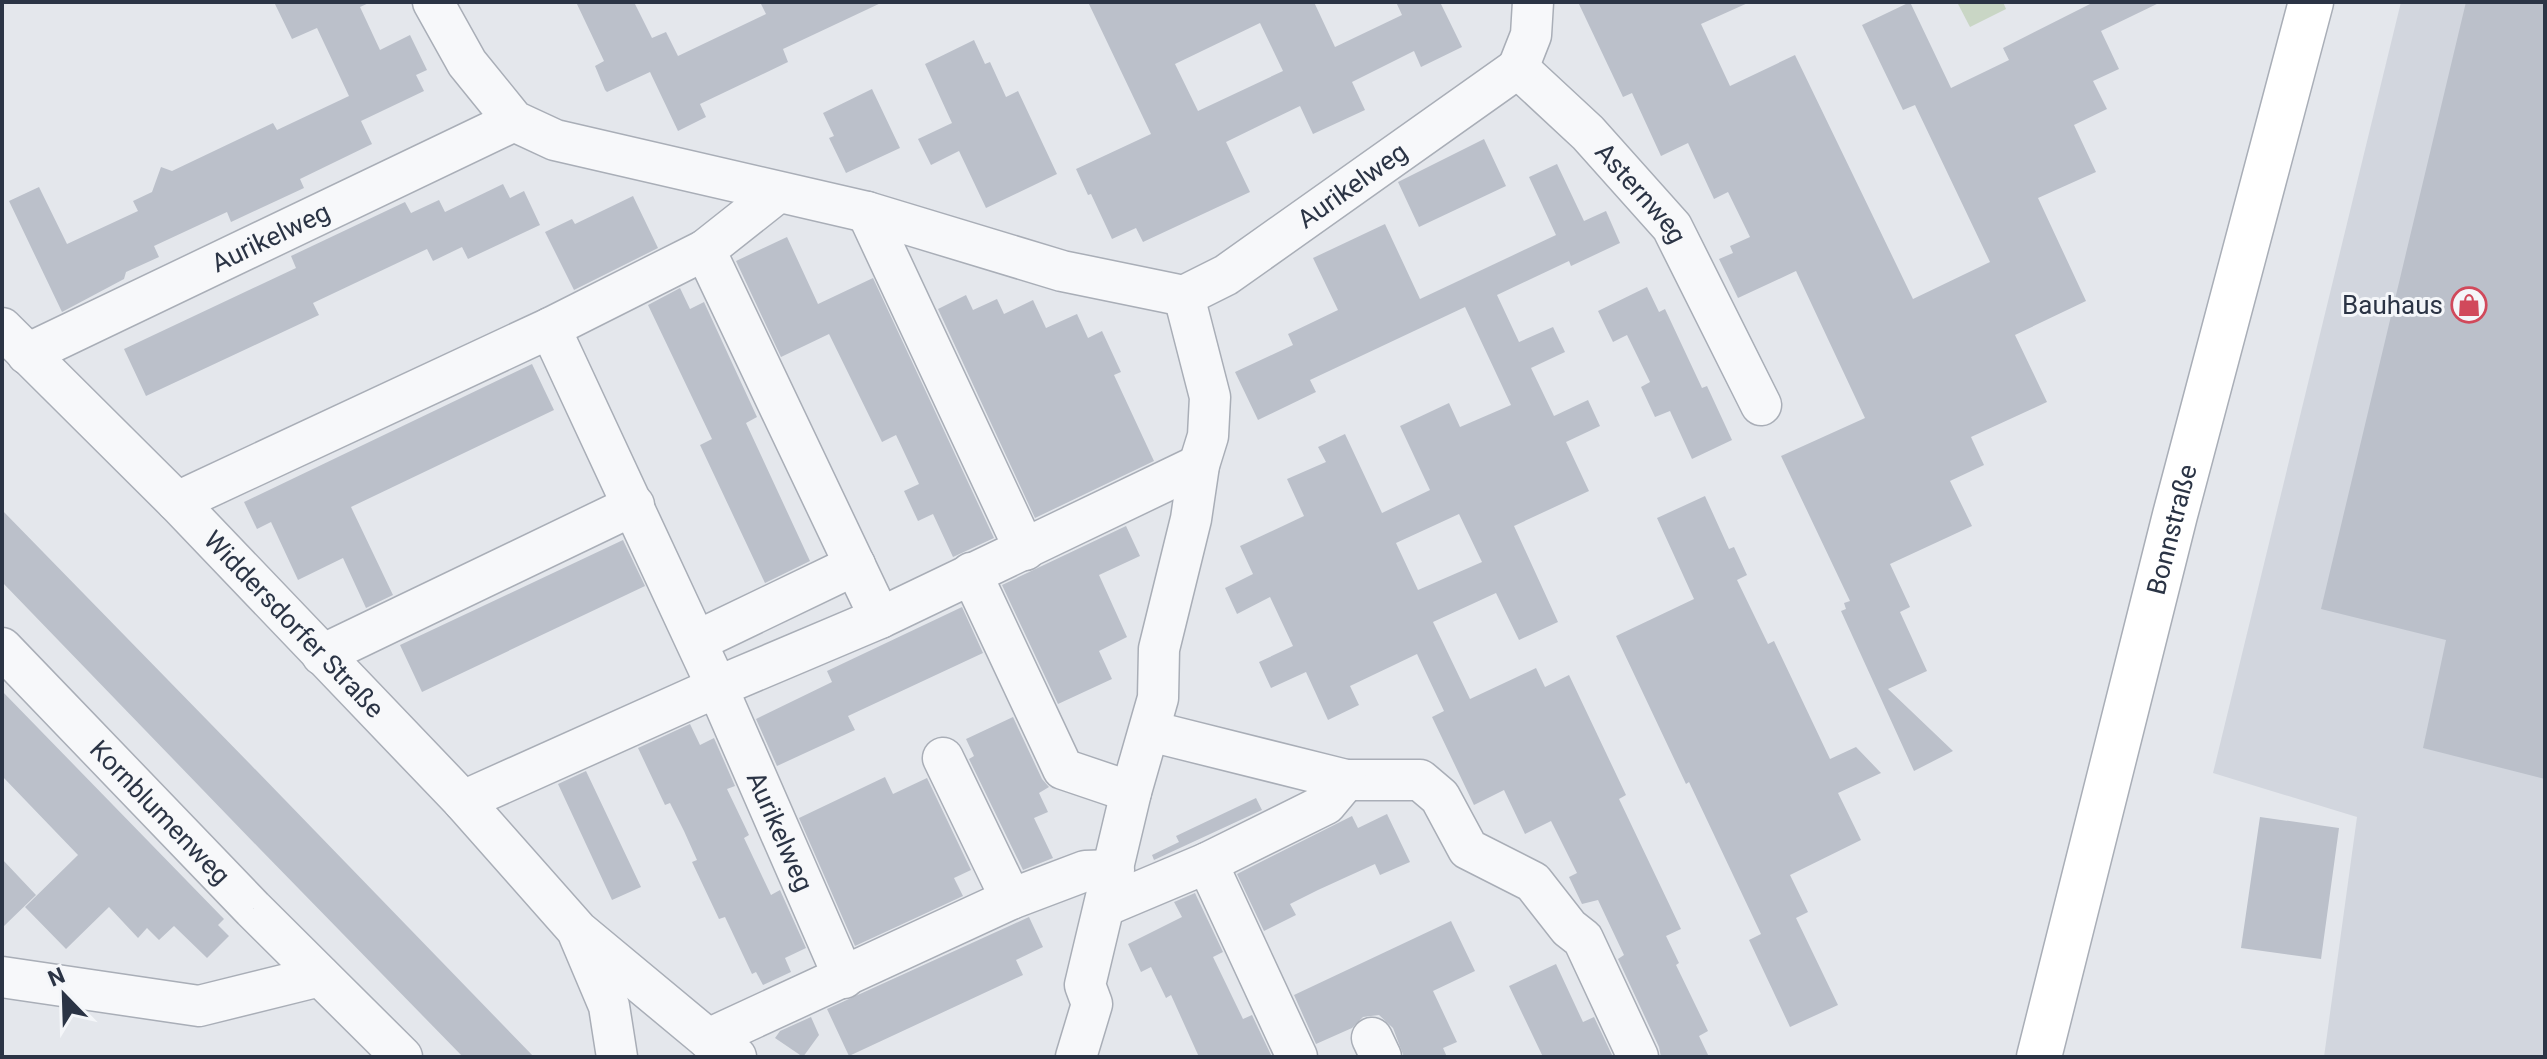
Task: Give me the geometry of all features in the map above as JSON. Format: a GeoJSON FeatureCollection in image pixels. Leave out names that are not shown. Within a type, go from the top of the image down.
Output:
{"type":"FeatureCollection","features":[{"type":"Feature","properties":{"kind":"main road","name":"Bonnstraße"},"geometry":{"type":"LineString","coordinates":[[2039,1057],[2175,515],[2311,2]]}},
{"type":"Feature","properties":{"kind":"street"},"geometry":{"type":"LineString","coordinates":[[433,2],[467,63],[514,121],[555,140],[867,212],[1062,271],[1184,296],[1210,397],[1208,436],[1159,649],[1158,698],[1131,792],[1085,985],[1092,1004],[1076,1057]]}},
{"type":"Feature","properties":{"kind":"street"},"geometry":{"type":"LineString","coordinates":[[1518,68],[1531,35],[1533,2]]}},
{"type":"Feature","properties":{"kind":"street","name":"Aurikelweg"},"geometry":{"type":"LineString","coordinates":[[1184,296],[1226,275],[1518,68]]}},
{"type":"Feature","properties":{"kind":"street","name":"Asternweg"},"geometry":{"type":"LineString","coordinates":[[1518,68],[1588,133],[1672,227],[1761,405]]}},
{"type":"Feature","properties":{"kind":"street","name":"Aurikelweg"},"geometry":{"type":"LineString","coordinates":[[14,341],[514,121]]}},
{"type":"Feature","properties":{"kind":"street"},"geometry":{"type":"LineString","coordinates":[[177,502],[550,328],[705,250],[777,193]]}},
{"type":"Feature","properties":{"kind":"street"},"geometry":{"type":"LineString","coordinates":[[867,212],[1025,550]]}},
{"type":"Feature","properties":{"kind":"street"},"geometry":{"type":"LineString","coordinates":[[705,250],[880,618]]}},
{"type":"Feature","properties":{"kind":"street","name":"Aurikelweg"},"geometry":{"type":"LineString","coordinates":[[550,328],[697,641],[844,978]]}},
{"type":"Feature","properties":{"kind":"street","name":"Widdersdorfer Straße"},"geometry":{"type":"LineString","coordinates":[[14,341],[177,502],[463,801],[578,931],[722,1048]]}},
{"type":"Feature","properties":{"kind":"street"},"geometry":{"type":"LineString","coordinates":[[463,801],[880,618],[1199,465]]}},
{"type":"Feature","properties":{"kind":"street"},"geometry":{"type":"LineString","coordinates":[[322,655],[634,505]]}},
{"type":"Feature","properties":{"kind":"street"},"geometry":{"type":"LineString","coordinates":[[697,641],[855,565]]}},
{"type":"Feature","properties":{"kind":"street"},"geometry":{"type":"LineString","coordinates":[[971,573],[1063,769],[1131,792]]}},
{"type":"Feature","properties":{"kind":"street","name":"Kornblumenweg"},"geometry":{"type":"LineString","coordinates":[[2,648],[402,1057]]}},
{"type":"Feature","properties":{"kind":"street"},"geometry":{"type":"LineString","coordinates":[[1150,731],[1346,780],[1420,780],[1440,797],[1468,849],[1533,882],[1569,928],[1583,939],[1638,1057]]}},
{"type":"Feature","properties":{"kind":"street"},"geometry":{"type":"LineString","coordinates":[[943,758],[1011,899]]}},
{"type":"Feature","properties":{"kind":"street"},"geometry":{"type":"LineString","coordinates":[[722,1048],[844,978],[1011,899],[1085,871],[1109,888],[1207,863],[1326,804],[1346,780]]}},
{"type":"Feature","properties":{"kind":"street"},"geometry":{"type":"LineString","coordinates":[[1207,863],[1297,1057]]}},
{"type":"Feature","properties":{"kind":"street","name":"Widdersdorfer Straße"},"geometry":{"type":"LineString","coordinates":[[578,931],[609,1006],[617,1057]]}},
{"type":"Feature","properties":{"kind":"street"},"geometry":{"type":"LineString","coordinates":[[2,977],[199,1006],[320,976]]}},
{"type":"Feature","properties":{"kind":"shaded area"},"geometry":{"type":"Polygon","coordinates":[[[2401,2],[2545,2],[2545,1057],[2324,1057],[2357,817],[2213,773],[2401,2]]]}},
{"type":"Feature","properties":{"kind":"green space"},"geometry":{"type":"Polygon","coordinates":[[[1957,2],[2003,2],[2006,9],[1970,27],[1957,2]]]}},
{"type":"Feature","properties":{"kind":"building"},"geometry":{"type":"Polygon","coordinates":[[[274,2],[371,2],[360,7],[380,50],[410,35],[427,70],[416,75],[424,91],[361,121],[372,144],[300,179],[304,188],[231,222],[227,212],[154,246],[159,257],[126,272],[124,279],[62,312],[9,201],[39,187],[67,244],[138,211],[133,201],[152,192],[161,167],[172,171],[273,123],[277,130],[349,96],[317,28],[292,39],[274,2]]]}},
{"type":"Feature","properties":{"kind":"building"},"geometry":{"type":"Polygon","coordinates":[[[576,2],[634,2],[652,38],[666,32],[678,56],[766,14],[760,2],[883,2],[783,49],[788,62],[700,104],[706,117],[678,131],[650,72],[607,92],[605,90],[595,66],[604,61],[576,2]]]}},
{"type":"Feature","properties":{"kind":"building"},"geometry":{"type":"Polygon","coordinates":[[[1088,2],[1314,2],[1335,47],[1402,15],[1396,2],[1440,2],[1462,47],[1421,67],[1414,51],[1352,82],[1365,110],[1313,134],[1300,106],[1226,142],[1250,192],[1143,242],[1136,228],[1112,239],[1076,169],[1151,134],[1088,2]],[[1260,23],[1175,64],[1198,111],[1283,71],[1260,23]]]}},
{"type":"Feature","properties":{"kind":"building"},"geometry":{"type":"Polygon","coordinates":[[[1578,2],[1750,2],[1701,24],[1730,86],[1795,55],[1913,299],[1990,262],[1915,105],[1903,110],[1862,25],[1910,2],[1951,88],[2009,60],[2003,48],[2094,2],[2161,2],[2101,31],[2119,69],[2093,81],[2107,109],[2074,125],[2096,172],[2038,198],[2086,301],[2015,335],[2047,402],[1971,437],[1984,465],[1950,481],[1972,526],[1890,564],[1910,607],[1900,612],[1927,671],[1888,689],[1953,751],[1914,771],[1841,611],[1846,609],[1844,603],[1850,601],[1781,456],[1865,418],[1796,271],[1738,298],[1719,259],[1733,253],[1730,246],[1750,237],[1728,192],[1714,199],[1688,143],[1661,156],[1632,93],[1623,97],[1578,2]]]}},
{"type":"Feature","properties":{"kind":"building","name":"Bauhaus"},"geometry":{"type":"Polygon","coordinates":[[[2466,2],[2545,2],[2545,779],[2423,748],[2446,640],[2321,609],[2466,2]]]}},
{"type":"Feature","properties":{"kind":"building"},"geometry":{"type":"Polygon","coordinates":[[[974,40],[985,64],[990,62],[1006,97],[1018,91],[1057,174],[986,208],[959,151],[931,165],[918,139],[952,123],[925,64],[974,40]]]}},
{"type":"Feature","properties":{"kind":"building"},"geometry":{"type":"Polygon","coordinates":[[[872,89],[900,148],[846,173],[829,138],[834,136],[823,113],[872,89]]]}},
{"type":"Feature","properties":{"kind":"building"},"geometry":{"type":"Polygon","coordinates":[[[1484,139],[1506,186],[1419,227],[1398,182],[1484,139]]]}},
{"type":"Feature","properties":{"kind":"building"},"geometry":{"type":"Polygon","coordinates":[[[1557,164],[1584,221],[1606,211],[1620,243],[1571,266],[1569,261],[1497,295],[1519,342],[1553,327],[1565,352],[1531,368],[1554,416],[1588,400],[1600,426],[1566,442],[1589,491],[1514,526],[1558,622],[1519,640],[1496,593],[1433,622],[1470,699],[1536,668],[1545,687],[1569,675],[1626,795],[1619,799],[1681,929],[1666,936],[1679,963],[1676,965],[1708,1031],[1699,1036],[1709,1057],[1661,1057],[1618,959],[1624,955],[1598,900],[1582,904],[1569,877],[1577,873],[1551,821],[1525,834],[1504,790],[1474,805],[1432,717],[1444,711],[1417,654],[1350,686],[1359,705],[1328,720],[1306,672],[1271,688],[1259,662],[1293,646],[1270,597],[1237,614],[1225,588],[1253,574],[1240,546],[1304,516],[1287,479],[1326,462],[1318,447],[1345,434],[1382,513],[1430,490],[1400,426],[1449,403],[1460,427],[1511,405],[1465,307],[1310,380],[1316,392],[1258,420],[1235,372],[1293,345],[1288,334],[1338,310],[1313,258],[1385,224],[1420,299],[1556,235],[1529,177],[1557,164]],[[1459,514],[1396,543],[1418,590],[1482,562],[1459,514]]]}},
{"type":"Feature","properties":{"kind":"building"},"geometry":{"type":"Polygon","coordinates":[[[503,184],[510,198],[524,191],[540,225],[468,259],[462,247],[433,261],[427,249],[313,303],[319,315],[146,396],[124,349],[296,268],[291,256],[405,202],[411,213],[439,200],[445,212],[503,184]]]}},
{"type":"Feature","properties":{"kind":"building"},"geometry":{"type":"Polygon","coordinates":[[[633,196],[658,248],[574,290],[545,232],[572,219],[575,224],[633,196]]]}},
{"type":"Feature","properties":{"kind":"building"},"geometry":{"type":"Polygon","coordinates":[[[787,237],[818,304],[873,278],[994,538],[953,557],[933,514],[918,521],[904,491],[919,484],[896,435],[882,442],[829,334],[781,357],[736,261],[787,237]]]}},
{"type":"Feature","properties":{"kind":"building"},"geometry":{"type":"Polygon","coordinates":[[[1647,287],[1659,312],[1665,309],[1702,388],[1707,386],[1732,440],[1692,459],[1670,411],[1655,417],[1641,387],[1650,382],[1627,335],[1613,342],[1598,311],[1647,287]]]}},
{"type":"Feature","properties":{"kind":"building"},"geometry":{"type":"Polygon","coordinates":[[[680,288],[690,309],[704,302],[757,417],[746,423],[810,561],[765,583],[700,445],[712,439],[648,305],[680,288]]]}},
{"type":"Feature","properties":{"kind":"building"},"geometry":{"type":"Polygon","coordinates":[[[966,295],[973,310],[997,299],[1004,314],[1033,300],[1046,328],[1077,314],[1088,338],[1102,331],[1121,372],[1114,375],[1154,461],[1035,518],[938,309],[966,295]]]}},
{"type":"Feature","properties":{"kind":"building"},"geometry":{"type":"Polygon","coordinates":[[[532,364],[554,410],[351,507],[393,595],[366,608],[343,558],[298,580],[271,522],[257,529],[244,502],[532,364]]]}},
{"type":"Feature","properties":{"kind":"building"},"geometry":{"type":"Polygon","coordinates":[[[1705,496],[1729,549],[1734,547],[1747,575],[1737,580],[1768,644],[1774,641],[1830,759],[1856,747],[1881,773],[1838,793],[1861,840],[1790,875],[1808,912],[1796,918],[1838,1005],[1790,1027],[1749,940],[1761,934],[1616,636],[1694,599],[1657,518],[1705,496]]]}},
{"type":"Feature","properties":{"kind":"building"},"geometry":{"type":"Polygon","coordinates":[[[2,510],[534,1057],[463,1057],[259,848],[2,582],[2,510]]]}},
{"type":"Feature","properties":{"kind":"building"},"geometry":{"type":"Polygon","coordinates":[[[1126,526],[1140,556],[1099,575],[1127,637],[1099,651],[1112,679],[1058,704],[1002,585],[1126,526]]]}},
{"type":"Feature","properties":{"kind":"building"},"geometry":{"type":"Polygon","coordinates":[[[623,540],[645,586],[422,692],[400,645],[623,540]]]}},
{"type":"Feature","properties":{"kind":"building"},"geometry":{"type":"Polygon","coordinates":[[[962,607],[983,653],[848,716],[855,730],[777,766],[756,719],[832,682],[827,671],[962,607]]]}},
{"type":"Feature","properties":{"kind":"building"},"geometry":{"type":"Polygon","coordinates":[[[2,691],[224,919],[218,925],[229,936],[207,958],[174,926],[159,940],[147,928],[138,938],[109,907],[66,949],[25,907],[78,855],[2,776],[2,691]]]}},
{"type":"Feature","properties":{"kind":"building"},"geometry":{"type":"Polygon","coordinates":[[[1013,717],[1042,779],[1049,787],[1039,793],[1048,812],[1034,818],[1053,858],[1023,870],[969,759],[974,756],[966,739],[1013,717]]]}},
{"type":"Feature","properties":{"kind":"building"},"geometry":{"type":"Polygon","coordinates":[[[690,724],[700,745],[714,738],[735,786],[727,789],[749,835],[744,838],[771,895],[780,890],[806,948],[785,958],[791,972],[763,985],[756,972],[752,974],[725,917],[719,919],[692,862],[697,860],[684,831],[670,803],[665,805],[638,748],[690,724]]]}},
{"type":"Feature","properties":{"kind":"building"},"geometry":{"type":"Polygon","coordinates":[[[586,771],[641,887],[612,900],[558,784],[586,771]]]}},
{"type":"Feature","properties":{"kind":"building"},"geometry":{"type":"Polygon","coordinates":[[[885,777],[893,794],[927,778],[971,870],[954,878],[963,896],[855,946],[799,818],[885,777]]]}},
{"type":"Feature","properties":{"kind":"building"},"geometry":{"type":"Polygon","coordinates":[[[1256,798],[1262,810],[1154,860],[1152,855],[1179,842],[1176,836],[1256,798]]]}},
{"type":"Feature","properties":{"kind":"building"},"geometry":{"type":"Polygon","coordinates":[[[1387,814],[1410,862],[1380,875],[1375,864],[1318,890],[1290,904],[1296,915],[1264,931],[1237,874],[1352,816],[1358,828],[1387,814]]]}},
{"type":"Feature","properties":{"kind":"building"},"geometry":{"type":"Polygon","coordinates":[[[2260,817],[2339,828],[2321,959],[2241,948],[2260,817]]]}},
{"type":"Feature","properties":{"kind":"building"},"geometry":{"type":"Polygon","coordinates":[[[2,859],[36,895],[2,928],[2,859]]]}},
{"type":"Feature","properties":{"kind":"building"},"geometry":{"type":"Polygon","coordinates":[[[1195,893],[1223,952],[1213,957],[1243,1019],[1252,1015],[1272,1057],[1199,1057],[1171,995],[1166,998],[1151,967],[1141,972],[1128,944],[1182,917],[1174,902],[1195,893]]]}},
{"type":"Feature","properties":{"kind":"building"},"geometry":{"type":"Polygon","coordinates":[[[1029,917],[1043,947],[1016,960],[1023,975],[849,1056],[827,1009],[1029,917]]]}},
{"type":"Feature","properties":{"kind":"building"},"geometry":{"type":"Polygon","coordinates":[[[1451,921],[1475,971],[1433,991],[1457,1042],[1443,1048],[1447,1057],[1404,1057],[1393,1028],[1379,1015],[1363,1017],[1352,1028],[1316,1044],[1294,995],[1451,921]]]}},
{"type":"Feature","properties":{"kind":"building"},"geometry":{"type":"Polygon","coordinates":[[[1556,964],[1583,1022],[1594,1017],[1613,1057],[1543,1057],[1509,986],[1556,964]]]}},
{"type":"Feature","properties":{"kind":"building"},"geometry":{"type":"Polygon","coordinates":[[[811,1017],[819,1035],[803,1057],[775,1038],[780,1031],[811,1017]]]}},
{"type":"Feature","properties":{"kind":"place","name":"Bauhaus"},"geometry":{"type":"Point","coordinates":[2469,305]}}]}
